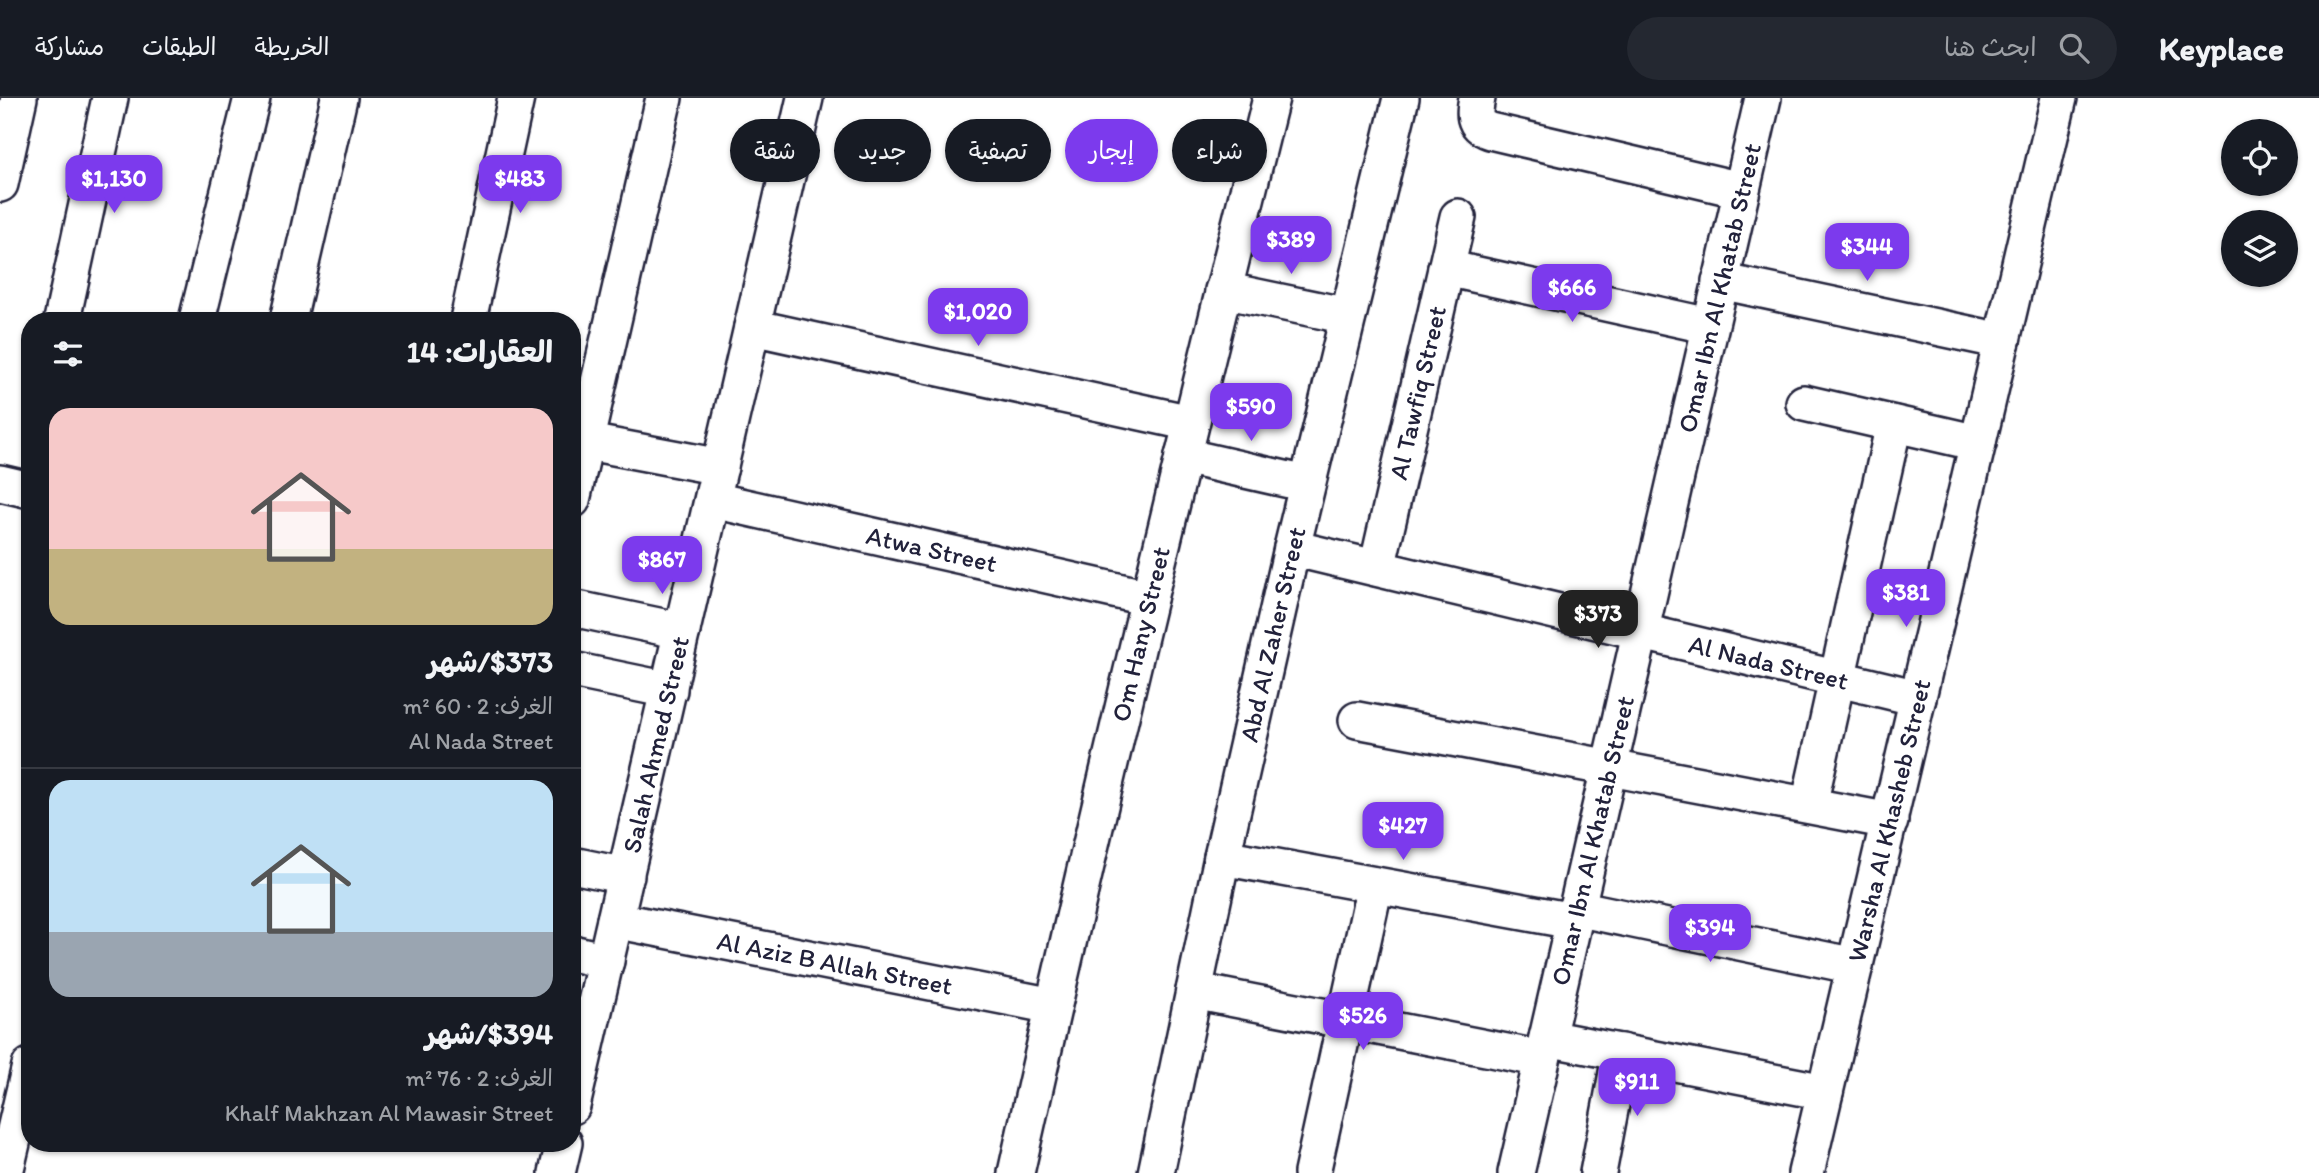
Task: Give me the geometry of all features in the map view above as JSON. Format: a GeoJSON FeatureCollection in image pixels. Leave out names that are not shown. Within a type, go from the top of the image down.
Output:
{"type":"FeatureCollection","features":[{"type":"Feature","properties":{"kind":"street"},"geometry":{"type":"LineString","coordinates":[[0,184],[19,98]]}},
{"type":"Feature","properties":{"kind":"street"},"geometry":{"type":"LineString","coordinates":[[64,312],[110,98]]}},
{"type":"Feature","properties":{"kind":"street"},"geometry":{"type":"LineString","coordinates":[[199,312],[252,98]]}},
{"type":"Feature","properties":{"kind":"street"},"geometry":{"type":"LineString","coordinates":[[290,312],[339,98]]}},
{"type":"Feature","properties":{"kind":"street"},"geometry":{"type":"LineString","coordinates":[[470,312],[516,98]]}},
{"type":"Feature","properties":{"kind":"street"},"geometry":{"type":"LineString","coordinates":[[581,432],[663,98]]}},
{"type":"Feature","properties":{"kind":"street","name":"Salah Ahmed Street"},"geometry":{"type":"LineString","coordinates":[[581,1068],[805,98]]}},
{"type":"Feature","properties":{"kind":"street","name":"Om Hany Street"},"geometry":{"type":"LineString","coordinates":[[1016,1173],[1149,598],[1271,98]]}},
{"type":"Feature","properties":{"kind":"street","name":"Abd Al Zaher Street"},"geometry":{"type":"LineString","coordinates":[[1156,1173],[1222,857],[1292,548],[1401,98]]}},
{"type":"Feature","properties":{"kind":"street"},"geometry":{"type":"LineString","coordinates":[[1477,98],[1477,124],[1490,131],[1741,190]]}},
{"type":"Feature","properties":{"kind":"street","name":"Omar Ibn Al Khatab Street"},"geometry":{"type":"LineString","coordinates":[[1516,1173],[1763,98]]}},
{"type":"Feature","properties":{"kind":"street","name":"Warsha Al Khasheb Street"},"geometry":{"type":"LineString","coordinates":[[1805,1173],[2059,98]]}},
{"type":"Feature","properties":{"kind":"street","name":"Al Tawfiq Street"},"geometry":{"type":"LineString","coordinates":[[1377,568],[1458,217]]}},
{"type":"Feature","properties":{"kind":"street"},"geometry":{"type":"LineString","coordinates":[[1446,268],[1710,326]]}},
{"type":"Feature","properties":{"kind":"street"},"geometry":{"type":"LineString","coordinates":[[1720,281],[2002,341]]}},
{"type":"Feature","properties":{"kind":"street"},"geometry":{"type":"LineString","coordinates":[[1223,290],[1348,316]]}},
{"type":"Feature","properties":{"kind":"street"},"geometry":{"type":"LineString","coordinates":[[752,327],[1191,423]]}},
{"type":"Feature","properties":{"kind":"street"},"geometry":{"type":"LineString","coordinates":[[1804,403],[1978,443]]}},
{"type":"Feature","properties":{"kind":"street"},"geometry":{"type":"LineString","coordinates":[[1809,805],[1894,424]]}},
{"type":"Feature","properties":{"kind":"street","name":"Atwa Street"},"geometry":{"type":"LineString","coordinates":[[581,441],[716,483],[1149,598]]}},
{"type":"Feature","properties":{"kind":"street"},"geometry":{"type":"LineString","coordinates":[[1183,456],[1307,484]]}},
{"type":"Feature","properties":{"kind":"street","name":"Al Nada Street"},"geometry":{"type":"LineString","coordinates":[[1292,548],[1918,698]]}},
{"type":"Feature","properties":{"kind":"street"},"geometry":{"type":"LineString","coordinates":[[581,610],[682,631]]}},
{"type":"Feature","properties":{"kind":"street"},"geometry":{"type":"LineString","coordinates":[[581,672],[669,690]]}},
{"type":"Feature","properties":{"kind":"street"},"geometry":{"type":"LineString","coordinates":[[1357,719],[1889,821]]}},
{"type":"Feature","properties":{"kind":"street"},"geometry":{"type":"LineString","coordinates":[[1222,857],[1375,885],[1575,915],[1855,966]]}},
{"type":"Feature","properties":{"kind":"street"},"geometry":{"type":"LineString","coordinates":[[581,867],[626,876]]}},
{"type":"Feature","properties":{"kind":"street"},"geometry":{"type":"LineString","coordinates":[[1312,1173],[1375,885]]}},
{"type":"Feature","properties":{"kind":"street","name":"Al Aziz B Allah Street"},"geometry":{"type":"LineString","coordinates":[[615,919],[1053,1006]]}},
{"type":"Feature","properties":{"kind":"street"},"geometry":{"type":"LineString","coordinates":[[581,955],[606,961]]}},
{"type":"Feature","properties":{"kind":"street"},"geometry":{"type":"LineString","coordinates":[[1194,991],[1345,1020],[1544,1049],[1621,1052],[1825,1092]]}},
{"type":"Feature","properties":{"kind":"street"},"geometry":{"type":"LineString","coordinates":[[1598,1173],[1621,1052]]}},
{"type":"Feature","properties":{"kind":"street"},"geometry":{"type":"LineString","coordinates":[[5,1173],[21,1105]]}},
{"type":"Feature","properties":{"kind":"street"},"geometry":{"type":"LineString","coordinates":[[557,1173],[562,1152]]}}]}
